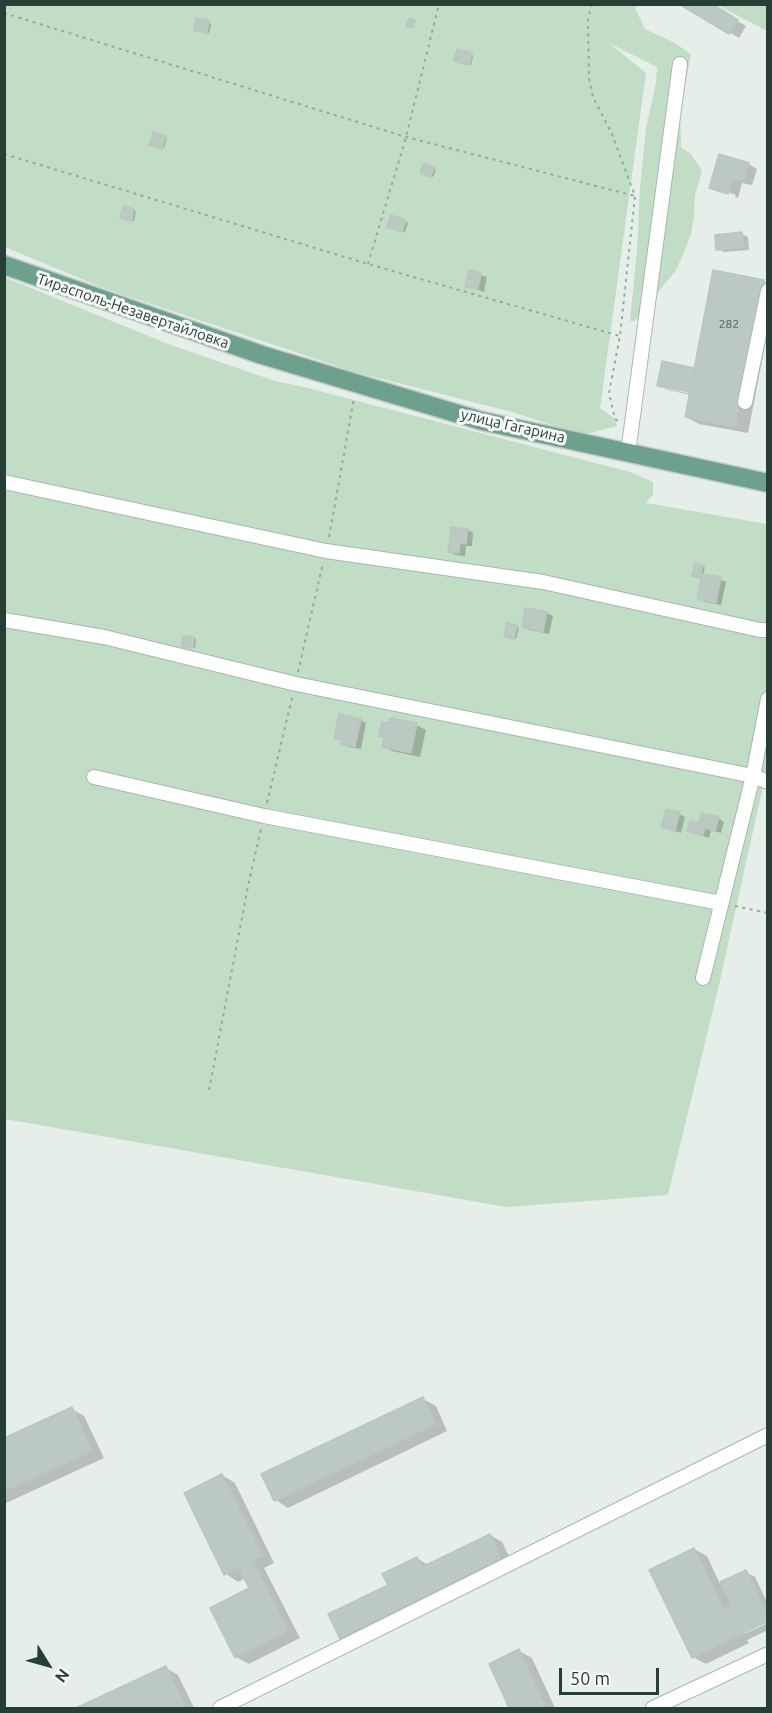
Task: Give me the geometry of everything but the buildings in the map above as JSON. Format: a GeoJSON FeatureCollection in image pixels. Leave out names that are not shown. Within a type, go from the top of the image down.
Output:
{"type":"FeatureCollection","features":[{"type":"Feature","properties":{"kind":"main road","name":"Тирасполь-Незавертайловка"},"geometry":{"type":"LineString","coordinates":[[4,265],[262,356]]}},
{"type":"Feature","properties":{"kind":"main road","name":"улица Гагарина"},"geometry":{"type":"LineString","coordinates":[[262,356],[482,421],[768,483]]}},
{"type":"Feature","properties":{"kind":"lane"},"geometry":{"type":"LineString","coordinates":[[628,453],[680,64]]}},
{"type":"Feature","properties":{"kind":"lane"},"geometry":{"type":"LineString","coordinates":[[745,402],[768,291]]}},
{"type":"Feature","properties":{"kind":"lane"},"geometry":{"type":"LineString","coordinates":[[4,482],[326,551],[543,582],[768,630]]}},
{"type":"Feature","properties":{"kind":"lane"},"geometry":{"type":"LineString","coordinates":[[4,620],[104,637],[296,684],[753,776],[768,782]]}},
{"type":"Feature","properties":{"kind":"lane"},"geometry":{"type":"LineString","coordinates":[[703,978],[753,776],[768,699]]}},
{"type":"Feature","properties":{"kind":"lane"},"geometry":{"type":"LineString","coordinates":[[94,777],[264,816],[721,903]]}},
{"type":"Feature","properties":{"kind":"lane"},"geometry":{"type":"LineString","coordinates":[[220,1708],[768,1435]]}},
{"type":"Feature","properties":{"kind":"lane"},"geometry":{"type":"LineString","coordinates":[[653,1708],[768,1654]]}},
{"type":"Feature","properties":{"kind":"path"},"geometry":{"type":"LineString","coordinates":[[368,264],[406,137],[439,4]]}},
{"type":"Feature","properties":{"kind":"path"},"geometry":{"type":"LineString","coordinates":[[592,4],[588,18],[589,80],[593,97],[612,134],[634,196],[620,336],[609,393],[615,419],[631,431]]}},
{"type":"Feature","properties":{"kind":"path"},"geometry":{"type":"LineString","coordinates":[[4,13],[406,137],[634,196]]}},
{"type":"Feature","properties":{"kind":"path"},"geometry":{"type":"LineString","coordinates":[[4,154],[368,264],[620,336]]}},
{"type":"Feature","properties":{"kind":"path"},"geometry":{"type":"LineString","coordinates":[[209,1090],[248,886],[326,551],[356,384]]}},
{"type":"Feature","properties":{"kind":"path"},"geometry":{"type":"LineString","coordinates":[[721,903],[768,913]]}},
{"type":"Feature","properties":{"kind":"green space"},"geometry":{"type":"Polygon","coordinates":[[[4,5],[636,5],[635,8],[645,29],[673,42],[691,54],[680,112],[681,147],[691,154],[702,171],[695,195],[691,234],[676,270],[635,321],[630,321],[646,128],[656,83],[657,67],[609,43],[646,73],[600,408],[615,419],[617,426],[582,435],[512,412],[355,372],[103,288],[5,247],[4,5]]]}},
{"type":"Feature","properties":{"kind":"green space"},"geometry":{"type":"Polygon","coordinates":[[[717,5],[767,5],[767,31],[723,8],[717,5]]]}},
{"type":"Feature","properties":{"kind":"green space"},"geometry":{"type":"Polygon","coordinates":[[[4,277],[168,344],[275,381],[630,472],[653,482],[653,494],[646,503],[767,524],[767,768],[719,985],[668,1195],[506,1207],[5,1119],[4,277]]]}}]}
